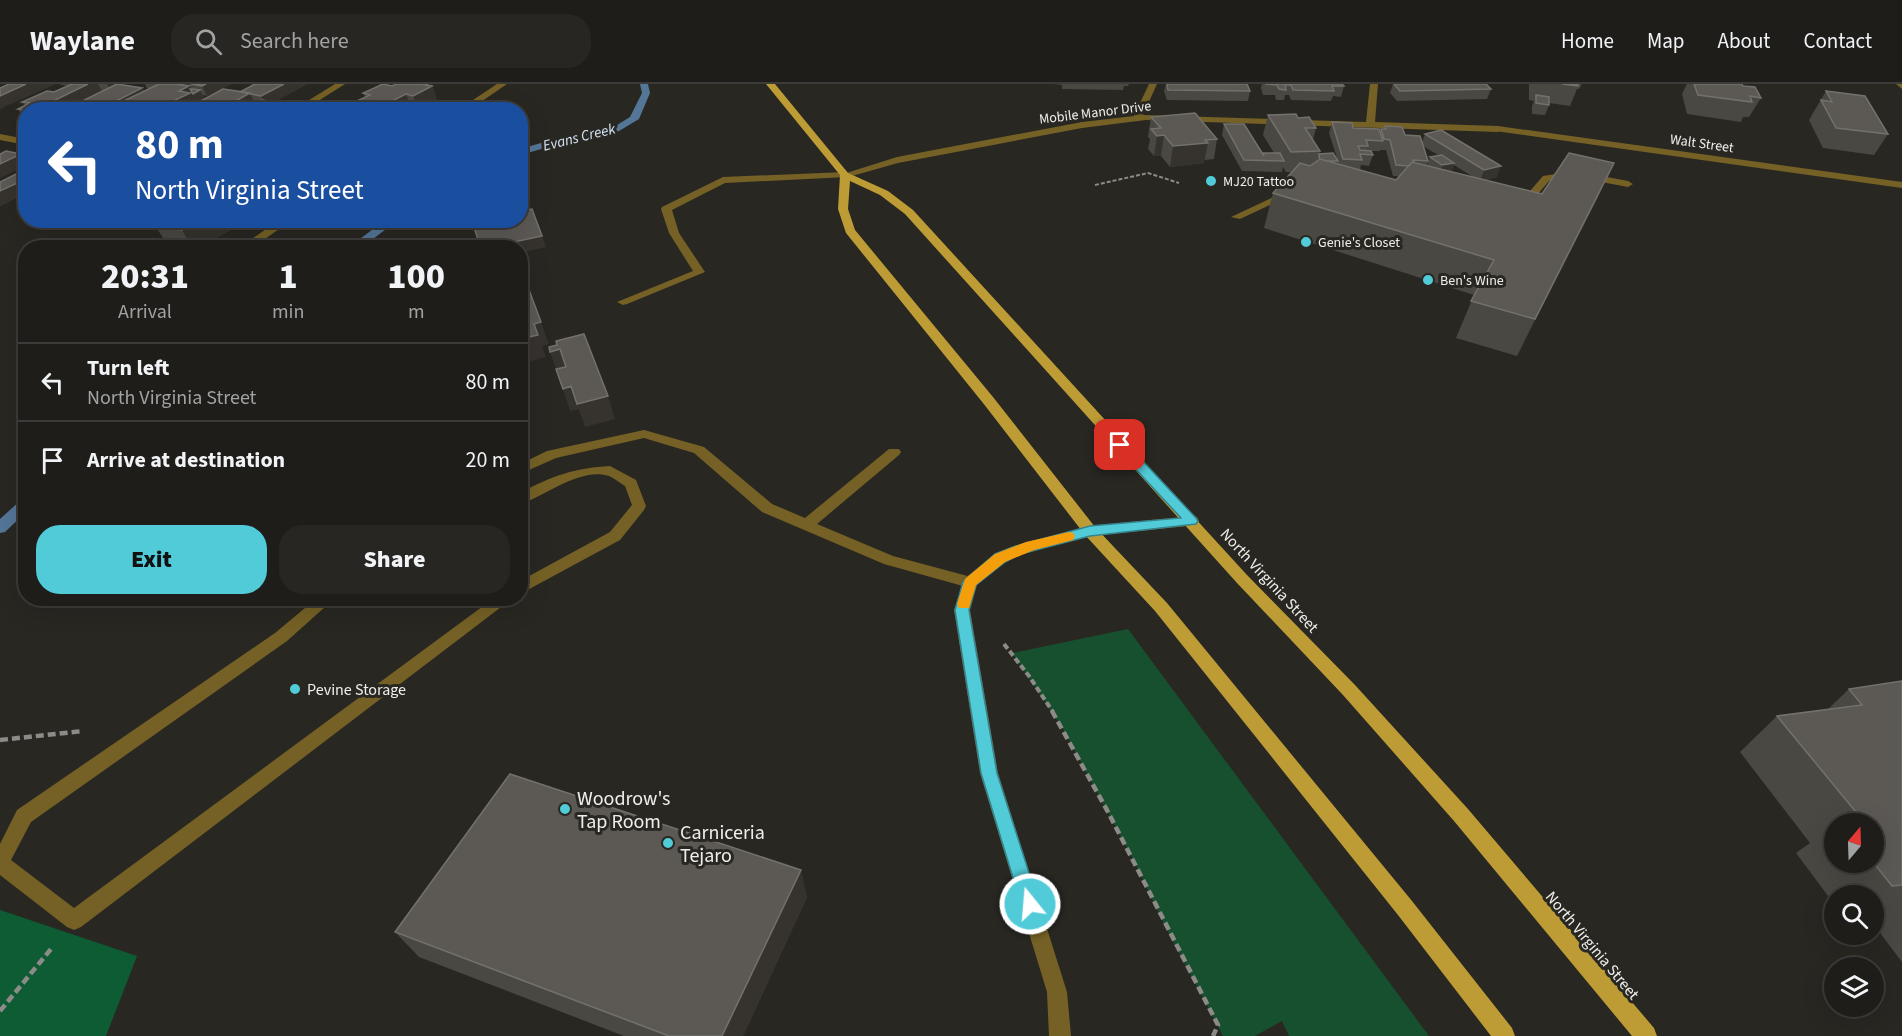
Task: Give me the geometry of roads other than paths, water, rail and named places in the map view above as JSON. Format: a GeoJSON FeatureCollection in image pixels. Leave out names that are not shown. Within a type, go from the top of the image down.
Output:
{"type":"FeatureCollection","features":[{"type":"Feature","properties":{"kind":"main road","name":"North Virginia Street"},"geometry":{"type":"LineString","coordinates":[[770,84],[845,175],[884,193],[909,212],[1192,521],[1242,579],[1349,690],[1461,815],[1646,1036]]}},
{"type":"Feature","properties":{"kind":"main road"},"geometry":{"type":"LineString","coordinates":[[845,175],[843,209],[850,231],[988,400],[1090,531],[1161,607],[1405,908],[1504,1036]]}},
{"type":"Feature","properties":{"kind":"street"},"geometry":{"type":"LineString","coordinates":[[311,102],[341,84]]}},
{"type":"Feature","properties":{"kind":"street"},"geometry":{"type":"LineString","coordinates":[[475,102],[503,84]]}},
{"type":"Feature","properties":{"kind":"street"},"geometry":{"type":"LineString","coordinates":[[1137,118],[1153,84]]}},
{"type":"Feature","properties":{"kind":"street"},"geometry":{"type":"LineString","coordinates":[[1370,123],[1374,84]]}},
{"type":"Feature","properties":{"kind":"street","name":"Mobile Manor Drive"},"geometry":{"type":"LineString","coordinates":[[622,302],[699,272],[674,233],[666,208],[723,180],[845,175],[897,160],[1082,124],[1137,118],[1370,123],[1497,129]]}},
{"type":"Feature","properties":{"kind":"street","name":"Walt Street"},"geometry":{"type":"LineString","coordinates":[[1497,129],[1902,185]]}},
{"type":"Feature","properties":{"kind":"street"},"geometry":{"type":"LineString","coordinates":[[0,137],[18,140]]}},
{"type":"Feature","properties":{"kind":"street"},"geometry":{"type":"LineString","coordinates":[[1506,210],[1518,211],[1546,178],[1575,174],[1628,184]]}},
{"type":"Feature","properties":{"kind":"street"},"geometry":{"type":"LineString","coordinates":[[1236,217],[1301,189]]}},
{"type":"Feature","properties":{"kind":"street"},"geometry":{"type":"LineString","coordinates":[[256,240],[275,228]]}},
{"type":"Feature","properties":{"kind":"street"},"geometry":{"type":"LineString","coordinates":[[528,466],[552,454],[644,434],[699,450],[767,508],[889,560],[970,582]]}},
{"type":"Feature","properties":{"kind":"street"},"geometry":{"type":"LineString","coordinates":[[806,525],[894,452]]}},
{"type":"Feature","properties":{"kind":"street"},"geometry":{"type":"LineString","coordinates":[[528,495],[549,484],[583,472],[610,471],[631,483],[639,507],[615,536],[528,584]]}},
{"type":"Feature","properties":{"kind":"street"},"geometry":{"type":"LineString","coordinates":[[1060,1036],[1057,992],[989,773],[962,610],[970,582],[1000,558],[1016,550],[1090,531],[1192,521]]}},
{"type":"Feature","properties":{"kind":"street"},"geometry":{"type":"LineString","coordinates":[[318,606],[281,637],[24,816],[0,863],[74,920],[495,606]]}},
{"type":"Feature","properties":{"kind":"waterway","name":"Evans Creek"},"geometry":{"type":"LineString","coordinates":[[528,150],[569,138],[611,132],[634,119],[646,93],[644,84]]}},
{"type":"Feature","properties":{"kind":"waterway","name":"Evans Creek"},"geometry":{"type":"LineString","coordinates":[[364,240],[382,228]]}},
{"type":"Feature","properties":{"kind":"waterway","name":"Evans Creek"},"geometry":{"type":"LineString","coordinates":[[0,528],[18,511]]}},
{"type":"Feature","properties":{"kind":"place","name":"MJ20 Tattoo"},"geometry":{"type":"Point","coordinates":[1211,181]}},
{"type":"Feature","properties":{"kind":"place","name":"Genie's Closet"},"geometry":{"type":"Point","coordinates":[1306,242]}},
{"type":"Feature","properties":{"kind":"place","name":"Ben's Wine"},"geometry":{"type":"Point","coordinates":[1428,280]}},
{"type":"Feature","properties":{"kind":"place","name":"Pevine Storage"},"geometry":{"type":"Point","coordinates":[295,689]}},
{"type":"Feature","properties":{"kind":"place","name":"Woodrow's Tap Room"},"geometry":{"type":"Point","coordinates":[565,809]}},
{"type":"Feature","properties":{"kind":"place","name":"Carniceria Tejaro"},"geometry":{"type":"Point","coordinates":[668,843]}}]}
